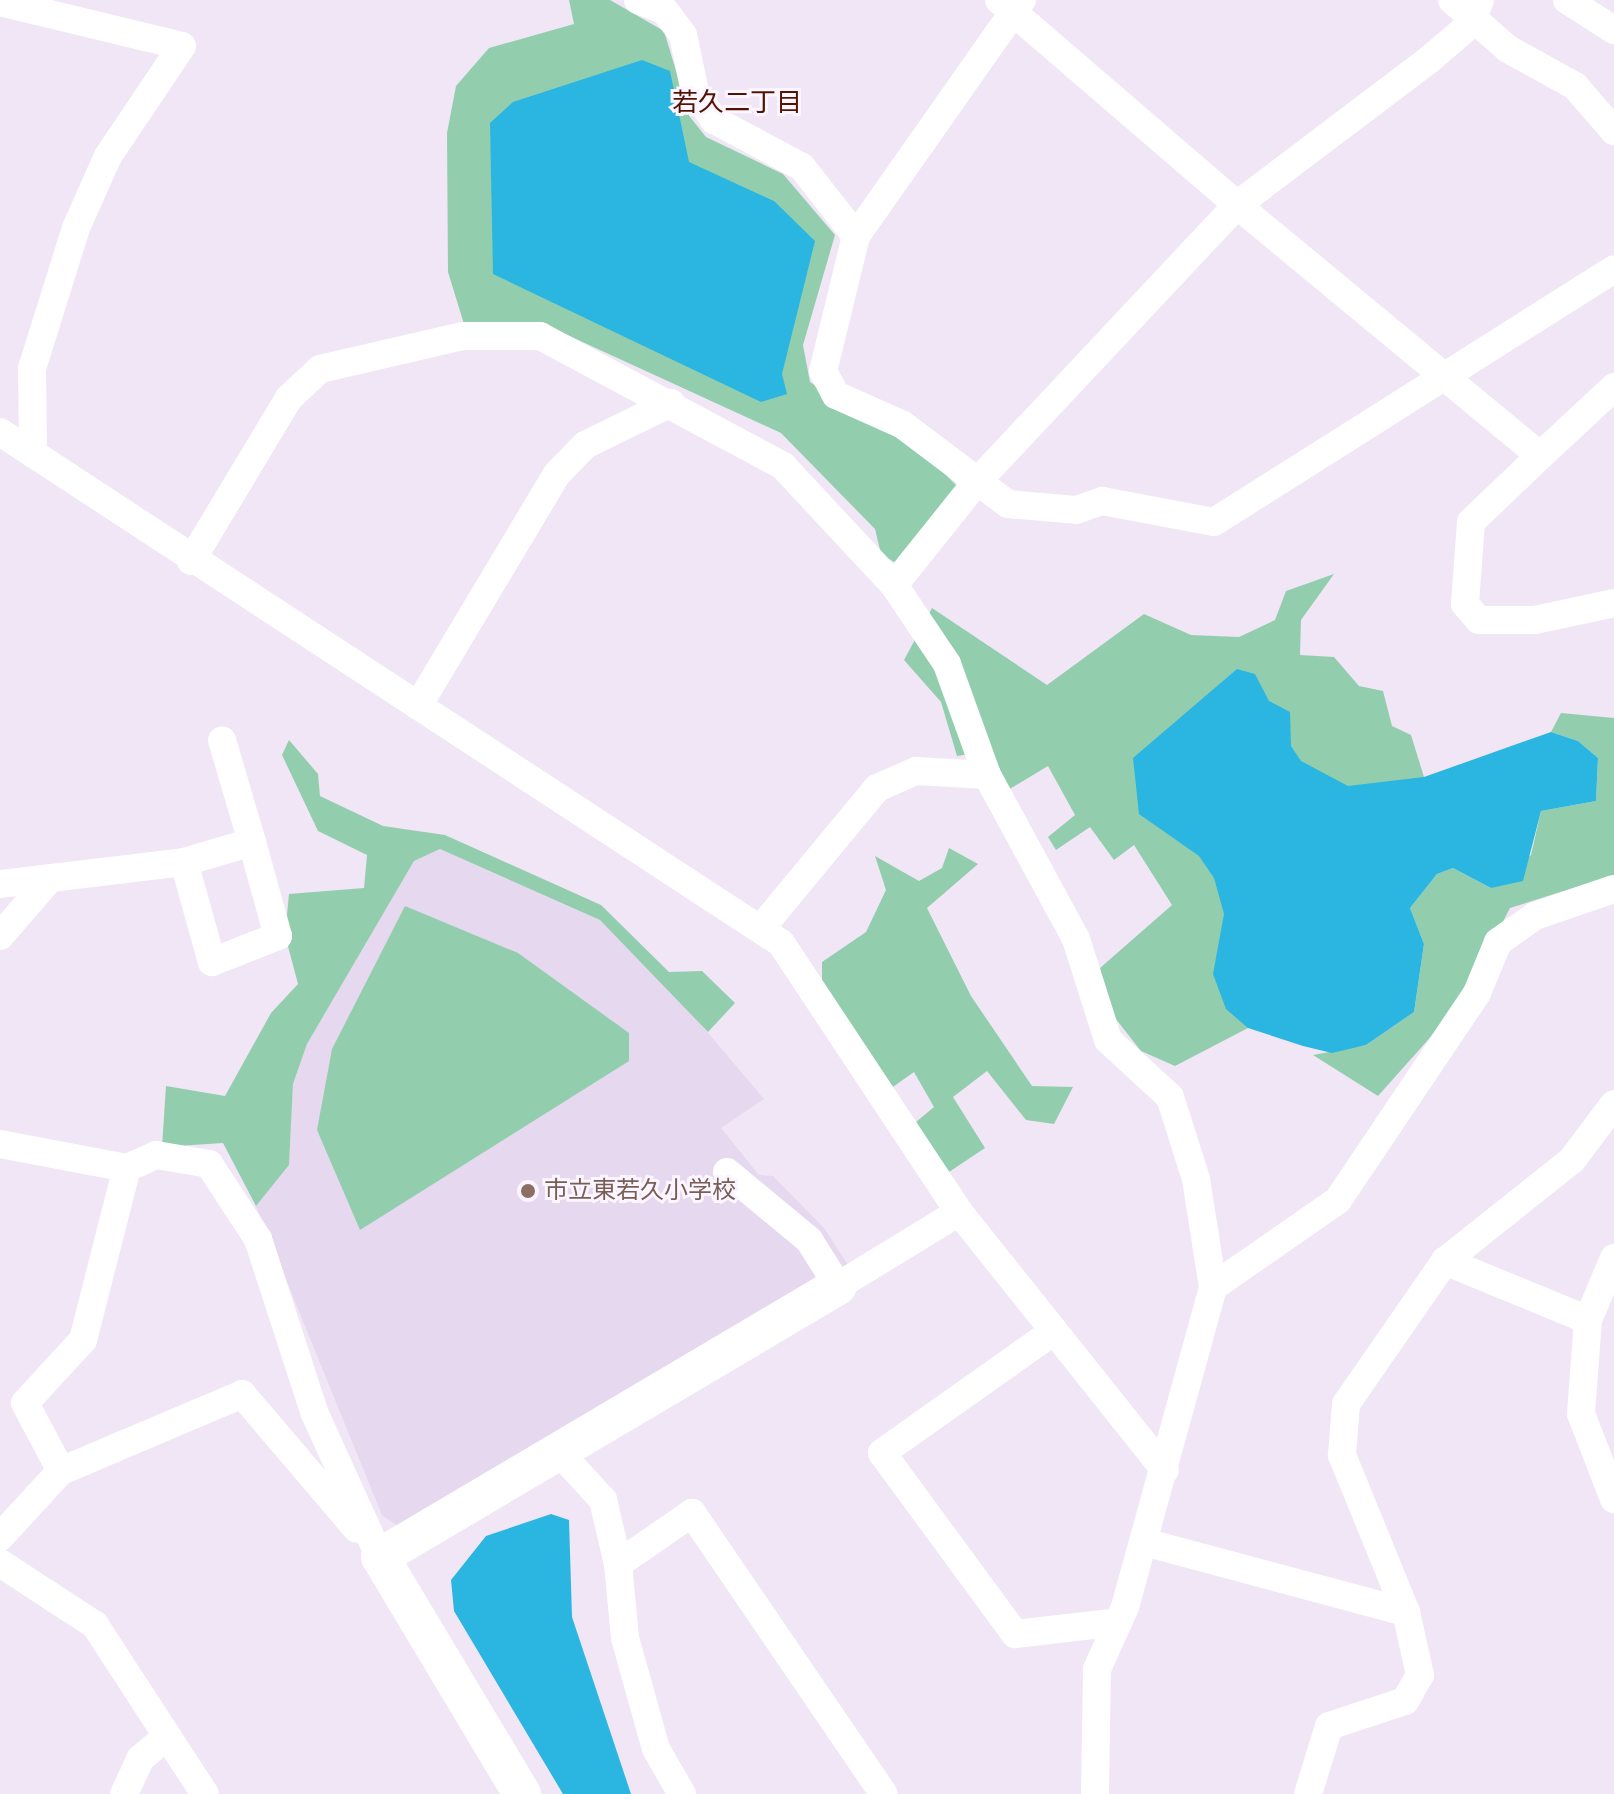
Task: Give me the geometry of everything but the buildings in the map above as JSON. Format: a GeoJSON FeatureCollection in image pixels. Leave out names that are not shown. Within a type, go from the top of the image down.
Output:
{"type":"FeatureCollection","features":[{"type":"Feature","properties":{"kind":"street"},"geometry":{"type":"LineString","coordinates":[[638,0],[665,11],[683,35],[695,92],[714,120],[802,167],[856,236]]}},
{"type":"Feature","properties":{"kind":"street"},"geometry":{"type":"LineString","coordinates":[[1452,0],[1476,11],[1575,86],[1614,131]]}},
{"type":"Feature","properties":{"kind":"street"},"geometry":{"type":"LineString","coordinates":[[1567,0],[1614,30]]}},
{"type":"Feature","properties":{"kind":"street"},"geometry":{"type":"LineString","coordinates":[[0,2],[182,46],[108,156],[76,228],[32,368],[33,454]]}},
{"type":"Feature","properties":{"kind":"street"},"geometry":{"type":"LineString","coordinates":[[1540,456],[1443,376],[1237,205],[1012,4],[856,236],[823,371],[836,395],[903,425],[975,484],[1029,509],[1076,510],[1102,501],[1214,522],[1443,376],[1614,269]]}},
{"type":"Feature","properties":{"kind":"street"},"geometry":{"type":"LineString","coordinates":[[894,585],[975,484],[1237,205],[1476,11]]}},
{"type":"Feature","properties":{"kind":"street"},"geometry":{"type":"LineString","coordinates":[[191,561],[289,398],[320,369],[463,336],[540,336],[671,403],[783,466],[894,585],[947,664],[987,775],[1076,939],[1108,1040],[1170,1097],[1196,1179],[1213,1287],[1144,1542],[1118,1622],[1097,1669],[1095,1794]]}},
{"type":"Feature","properties":{"kind":"street"},"geometry":{"type":"LineString","coordinates":[[1614,387],[1471,522],[1465,604],[1479,620],[1535,620],[1614,603]]}},
{"type":"Feature","properties":{"kind":"street"},"geometry":{"type":"LineString","coordinates":[[418,706],[557,474],[585,445],[671,403]]}},
{"type":"Feature","properties":{"kind":"street"},"geometry":{"type":"LineString","coordinates":[[0,432],[191,561],[762,927],[781,943],[959,1212],[1165,1470]]}},
{"type":"Feature","properties":{"kind":"street"},"geometry":{"type":"LineString","coordinates":[[184,862],[212,962],[278,936],[222,740]]}},
{"type":"Feature","properties":{"kind":"street"},"geometry":{"type":"LineString","coordinates":[[762,927],[877,788],[916,771],[987,775]]}},
{"type":"Feature","properties":{"kind":"street"},"geometry":{"type":"LineString","coordinates":[[0,884],[46,883],[184,862],[252,842]]}},
{"type":"Feature","properties":{"kind":"street"},"geometry":{"type":"LineString","coordinates":[[0,936],[46,883]]}},
{"type":"Feature","properties":{"kind":"street"},"geometry":{"type":"LineString","coordinates":[[1213,1287],[1338,1200],[1477,993],[1498,942],[1535,916],[1614,889]]}},
{"type":"Feature","properties":{"kind":"street"},"geometry":{"type":"LineString","coordinates":[[1308,1794],[1329,1726],[1405,1701],[1420,1675],[1406,1612],[1342,1455],[1346,1404],[1445,1261],[1572,1160],[1614,1104]]}},
{"type":"Feature","properties":{"kind":"street"},"geometry":{"type":"LineString","coordinates":[[0,1144],[127,1168],[156,1155],[209,1164],[258,1239],[315,1414],[380,1557],[522,1794]]}},
{"type":"Feature","properties":{"kind":"street"},"geometry":{"type":"LineString","coordinates":[[61,1471],[25,1403],[83,1340],[127,1168]]}},
{"type":"Feature","properties":{"kind":"street"},"geometry":{"type":"LineString","coordinates":[[727,1172],[809,1240],[838,1286]]}},
{"type":"Feature","properties":{"kind":"street"},"geometry":{"type":"LineString","coordinates":[[380,1557],[959,1212]]}},
{"type":"Feature","properties":{"kind":"street"},"geometry":{"type":"LineString","coordinates":[[1614,1258],[1588,1320],[1581,1414],[1614,1499]]}},
{"type":"Feature","properties":{"kind":"street"},"geometry":{"type":"LineString","coordinates":[[1445,1261],[1588,1320]]}},
{"type":"Feature","properties":{"kind":"street"},"geometry":{"type":"LineString","coordinates":[[1054,1331],[882,1453],[1015,1634],[1118,1622]]}},
{"type":"Feature","properties":{"kind":"street"},"geometry":{"type":"LineString","coordinates":[[0,1537],[61,1471],[242,1394],[380,1557]]}},
{"type":"Feature","properties":{"kind":"street"},"geometry":{"type":"LineString","coordinates":[[558,1451],[603,1500],[618,1564],[629,1652],[656,1749],[682,1794]]}},
{"type":"Feature","properties":{"kind":"street"},"geometry":{"type":"LineString","coordinates":[[618,1564],[692,1513],[884,1794]]}},
{"type":"Feature","properties":{"kind":"street"},"geometry":{"type":"LineString","coordinates":[[1144,1542],[1406,1612]]}},
{"type":"Feature","properties":{"kind":"street"},"geometry":{"type":"LineString","coordinates":[[0,1563],[95,1625],[205,1794]]}},
{"type":"Feature","properties":{"kind":"street"},"geometry":{"type":"LineString","coordinates":[[124,1794],[140,1759],[167,1736]]}},
{"type":"Feature","properties":{"kind":"shaded area","name":"市立東若久小学校"},"geometry":{"type":"Polygon","coordinates":[[[440,849],[600,920],[687,1008],[764,1099],[721,1128],[759,1175],[773,1176],[824,1228],[848,1265],[398,1526],[382,1515],[256,1206],[289,1165],[293,1084],[307,1044],[414,861],[440,849]]]}},
{"type":"Feature","properties":{"kind":"green space"},"geometry":{"type":"Polygon","coordinates":[[[569,0],[610,0],[664,31],[690,117],[706,137],[783,174],[835,235],[803,345],[810,382],[853,411],[899,428],[959,488],[899,565],[881,554],[875,529],[781,433],[539,322],[464,324],[448,272],[447,133],[456,86],[489,48],[574,24],[569,0]]]}},
{"type":"Feature","properties":{"kind":"green space"},"geometry":{"type":"Polygon","coordinates":[[[1334,574],[1301,620],[1300,655],[1334,657],[1359,686],[1383,691],[1392,726],[1411,735],[1424,777],[1248,1028],[1175,1066],[1141,1051],[1108,1009],[1100,968],[1172,905],[1134,845],[1114,860],[1090,827],[1056,850],[1048,837],[1075,815],[1048,766],[1003,793],[992,750],[957,756],[941,702],[904,660],[932,608],[1047,685],[1144,614],[1191,635],[1239,637],[1275,620],[1286,591],[1334,574]]]}},
{"type":"Feature","properties":{"kind":"green space"},"geometry":{"type":"Polygon","coordinates":[[[1561,713],[1614,718],[1614,875],[1510,908],[1460,1004],[1378,1096],[1313,1055],[1366,1045],[1414,1012],[1424,944],[1410,908],[1437,874],[1453,868],[1491,888],[1531,855],[1541,811],[1596,801],[1598,758],[1578,741],[1551,732],[1561,713]]]}},
{"type":"Feature","properties":{"kind":"green space"},"geometry":{"type":"Polygon","coordinates":[[[289,740],[318,774],[320,796],[383,826],[445,835],[601,905],[669,972],[702,971],[735,1003],[708,1032],[600,920],[440,849],[414,861],[307,1044],[293,1084],[289,1165],[256,1206],[223,1143],[162,1147],[166,1086],[225,1096],[271,1013],[298,984],[285,935],[289,894],[364,888],[367,855],[318,831],[282,755],[289,740]]]}},
{"type":"Feature","properties":{"kind":"green space"},"geometry":{"type":"Polygon","coordinates":[[[949,848],[978,864],[927,908],[971,996],[1032,1086],[1073,1087],[1054,1124],[1026,1120],[987,1071],[953,1097],[985,1148],[946,1174],[916,1122],[934,1107],[914,1072],[890,1089],[822,982],[822,962],[866,932],[886,890],[875,856],[919,881],[942,868],[949,848]]]}},
{"type":"Feature","properties":{"kind":"green space"},"geometry":{"type":"Polygon","coordinates":[[[405,906],[518,953],[629,1033],[629,1061],[360,1230],[317,1130],[332,1049],[405,906]]]}},
{"type":"Feature","properties":{"kind":"water"},"geometry":{"type":"Polygon","coordinates":[[[642,60],[670,71],[689,162],[774,201],[815,241],[782,374],[787,394],[761,402],[493,274],[490,123],[513,102],[642,60]]]}},
{"type":"Feature","properties":{"kind":"water"},"geometry":{"type":"Polygon","coordinates":[[[1237,669],[1255,674],[1269,701],[1290,712],[1291,746],[1301,761],[1348,786],[1424,777],[1551,732],[1578,741],[1598,758],[1596,801],[1541,811],[1523,881],[1491,888],[1453,868],[1437,874],[1410,908],[1424,944],[1414,1012],[1366,1045],[1332,1053],[1303,1046],[1248,1028],[1226,1009],[1213,974],[1224,914],[1214,878],[1199,856],[1139,814],[1133,758],[1237,669]]]}},
{"type":"Feature","properties":{"kind":"water"},"geometry":{"type":"Polygon","coordinates":[[[551,1514],[569,1520],[572,1617],[631,1794],[563,1794],[454,1611],[451,1580],[486,1536],[551,1514]]]}},
{"type":"Feature","properties":{"kind":"place","name":"市立東若久小学校"},"geometry":{"type":"Point","coordinates":[528,1191]}},
{"type":"Feature","properties":{"kind":"district","name":"若久二丁目"},"geometry":{"type":"Point","coordinates":[737,103]}}]}
